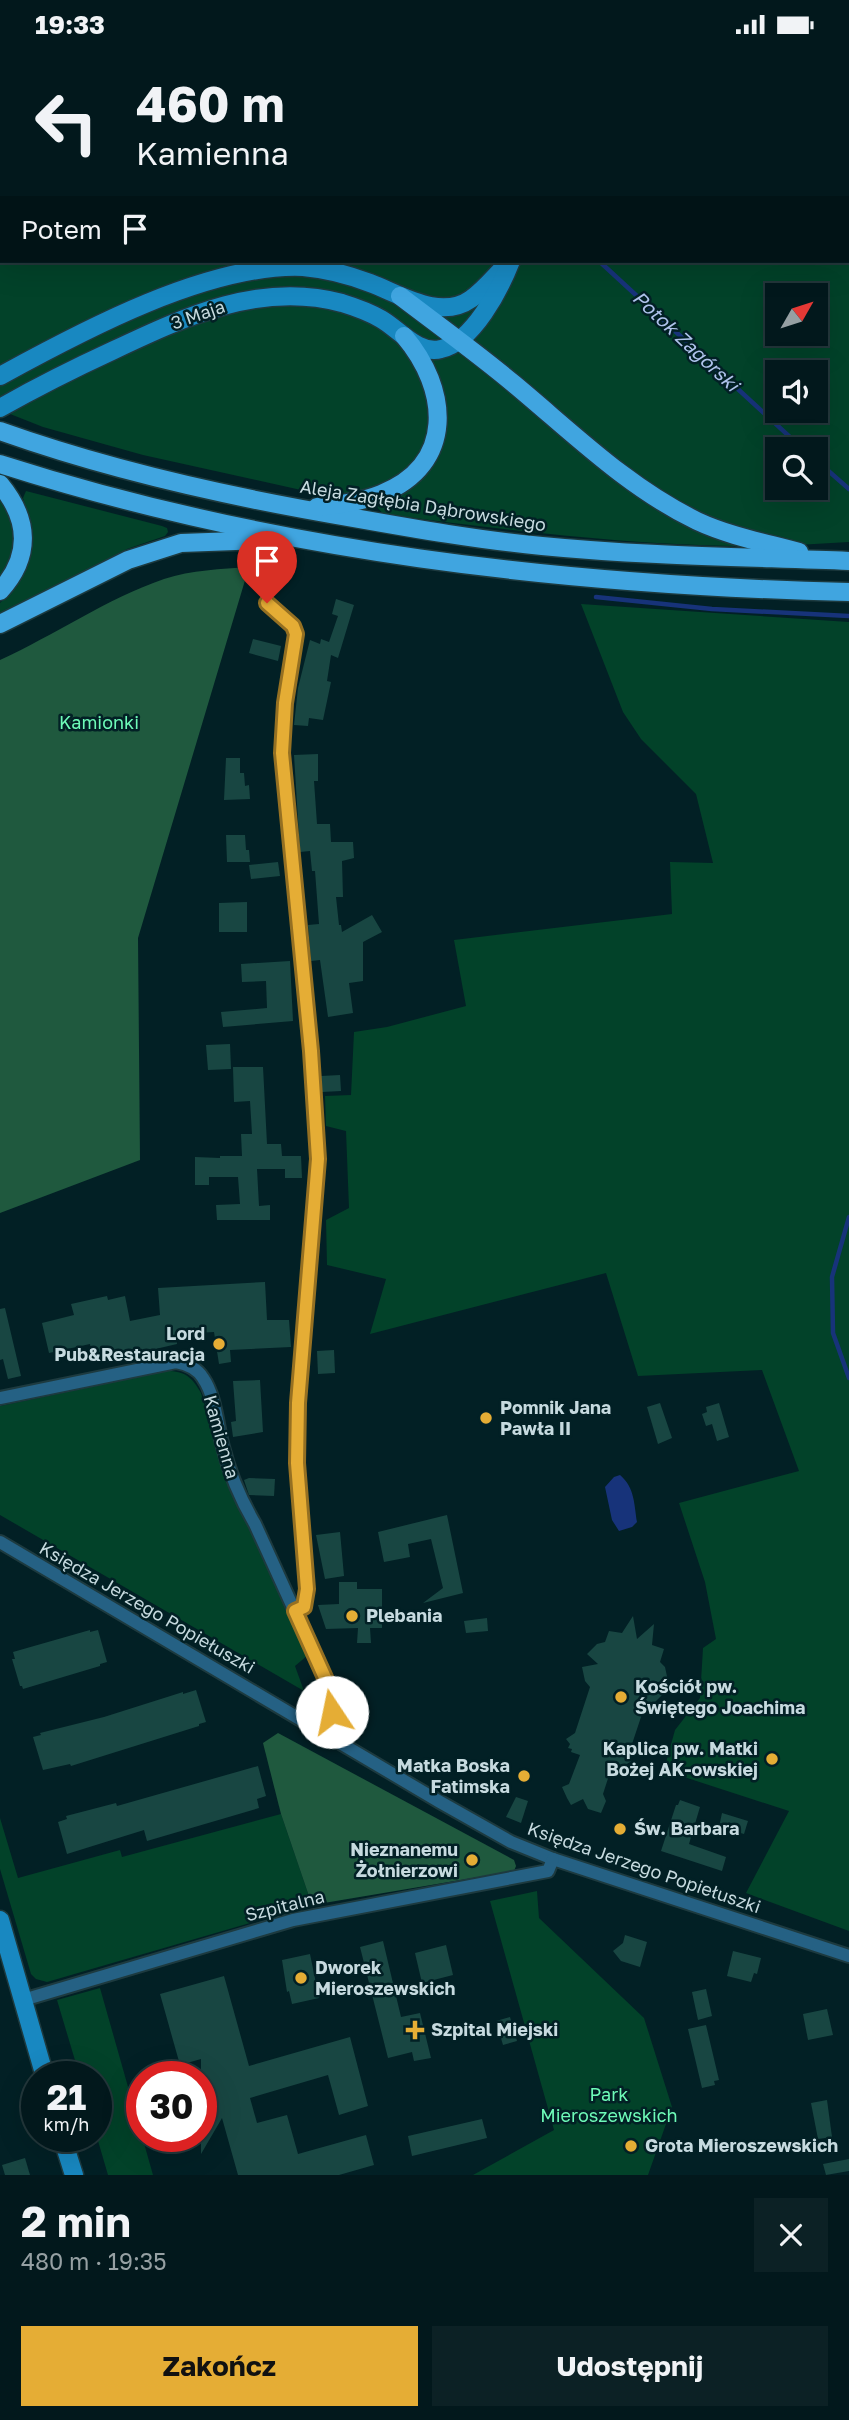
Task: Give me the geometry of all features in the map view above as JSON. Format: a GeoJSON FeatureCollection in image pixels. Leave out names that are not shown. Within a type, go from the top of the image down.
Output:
{"type":"FeatureCollection","features":[{"type":"Feature","properties":{"kind":"main road"},"geometry":{"type":"LineString","coordinates":[[400,296],[439,307],[461,303],[471,299],[509,263]]}},
{"type":"Feature","properties":{"kind":"main road"},"geometry":{"type":"LineString","coordinates":[[457,341],[482,315],[498,292],[510,263]]}},
{"type":"Feature","properties":{"kind":"main road","name":"3 Maja"},"geometry":{"type":"LineString","coordinates":[[0,376],[34,357],[158,300],[210,281],[256,269],[305,267],[332,271],[371,283],[400,296]]}},
{"type":"Feature","properties":{"kind":"main road","name":"3 Maja"},"geometry":{"type":"LineString","coordinates":[[0,408],[172,323],[219,307],[272,295],[307,296],[349,305],[383,320],[425,349],[436,351],[457,341]]}},
{"type":"Feature","properties":{"kind":"main road"},"geometry":{"type":"LineString","coordinates":[[400,296],[512,382],[622,475],[673,508],[718,530],[826,560]]}},
{"type":"Feature","properties":{"kind":"main road"},"geometry":{"type":"LineString","coordinates":[[296,508],[358,501],[381,494],[412,474],[427,456],[436,427],[434,389],[419,355],[404,336]]}},
{"type":"Feature","properties":{"kind":"main road","name":"Aleja Zagłębia Dąbrowskiego"},"geometry":{"type":"LineString","coordinates":[[0,431],[139,473],[296,508],[428,531],[542,546],[659,554],[849,561]]}},
{"type":"Feature","properties":{"kind":"main road"},"geometry":{"type":"LineString","coordinates":[[0,464],[155,509],[295,539],[474,567],[606,581],[849,592]]}},
{"type":"Feature","properties":{"kind":"main road"},"geometry":{"type":"LineString","coordinates":[[0,484],[17,507],[23,536],[17,566],[0,591]]}},
{"type":"Feature","properties":{"kind":"main road"},"geometry":{"type":"LineString","coordinates":[[0,624],[128,560],[181,543],[295,539]]}},
{"type":"Feature","properties":{"kind":"main road"},"geometry":{"type":"LineString","coordinates":[[0,1920],[40,2061]]}},
{"type":"Feature","properties":{"kind":"main road"},"geometry":{"type":"LineString","coordinates":[[67,2152],[74,2175]]}},
{"type":"Feature","properties":{"kind":"street"},"geometry":{"type":"LineString","coordinates":[[267,603],[293,626],[296,634],[282,730],[283,780],[310,1037],[318,1159],[298,1403],[297,1463],[307,1589],[304,1607],[295,1611]]}},
{"type":"Feature","properties":{"kind":"street","name":"Kamienna"},"geometry":{"type":"LineString","coordinates":[[0,1398],[176,1362],[195,1369],[204,1378],[223,1449],[241,1500],[255,1524],[331,1691],[332,1712],[324,1732]]}},
{"type":"Feature","properties":{"kind":"street","name":"Księdza Jerzego Popiełuszki"},"geometry":{"type":"LineString","coordinates":[[0,1542],[488,1830],[553,1859],[849,1956]]}},
{"type":"Feature","properties":{"kind":"street","name":"Szpitalna"},"geometry":{"type":"LineString","coordinates":[[23,2000],[293,1920],[548,1871],[553,1859]]}},
{"type":"Feature","properties":{"kind":"green space"},"geometry":{"type":"Polygon","coordinates":[[[0,263],[849,263],[849,542],[688,545],[601,539],[383,514],[367,495],[310,492],[143,455],[43,427],[0,410],[0,263]]]}},
{"type":"Feature","properties":{"kind":"green space"},"geometry":{"type":"Polygon","coordinates":[[[26,491],[162,526],[167,528],[168,532],[165,536],[127,549],[0,614],[0,603],[19,579],[29,554],[30,527],[23,498],[26,491]]]}},
{"type":"Feature","properties":{"kind":"green space"},"geometry":{"type":"Polygon","coordinates":[[[0,495],[10,515],[13,537],[10,558],[0,578],[0,495]]]}},
{"type":"Feature","properties":{"kind":"green space","name":"Kamionki"},"geometry":{"type":"Polygon","coordinates":[[[249,567],[138,938],[140,1160],[0,1213],[0,660],[101,607],[164,579],[217,569],[249,567]]]}},
{"type":"Feature","properties":{"kind":"green space"},"geometry":{"type":"Polygon","coordinates":[[[581,604],[849,622],[849,1931],[746,1893],[789,1811],[681,1776],[662,1777],[675,1730],[700,1698],[703,1648],[716,1639],[705,1582],[679,1503],[799,1471],[762,1370],[638,1376],[606,1273],[370,1334],[386,1279],[327,1265],[326,1220],[349,1208],[346,1131],[326,1126],[325,1096],[351,1095],[354,1032],[387,1027],[466,1006],[454,940],[672,914],[670,862],[713,863],[696,794],[641,739],[623,712],[581,604]]]}},
{"type":"Feature","properties":{"kind":"green space"},"geometry":{"type":"Polygon","coordinates":[[[167,1371],[187,1376],[201,1393],[229,1485],[308,1655],[295,1666],[304,1691],[0,1515],[0,1406],[167,1371]]]}},
{"type":"Feature","properties":{"kind":"green space"},"geometry":{"type":"Polygon","coordinates":[[[278,1733],[514,1860],[514,1871],[312,1905],[281,1814],[263,1743],[278,1733]]]}},
{"type":"Feature","properties":{"kind":"green space"},"geometry":{"type":"Polygon","coordinates":[[[281,1814],[312,1905],[47,1982],[36,1979],[31,1974],[0,1869],[0,1818],[18,1878],[120,1850],[122,1857],[281,1814]]]}},
{"type":"Feature","properties":{"kind":"green space","name":"Park Mieroszewskich"},"geometry":{"type":"Polygon","coordinates":[[[537,1891],[539,1918],[644,2018],[672,2107],[648,2175],[473,2175],[554,2130],[490,1901],[537,1891]]]}},
{"type":"Feature","properties":{"kind":"green space"},"geometry":{"type":"Polygon","coordinates":[[[100,1988],[126,2080],[126,2152],[146,2152],[153,2175],[108,2175],[101,2152],[112,2152],[112,2061],[75,2061],[57,2000],[100,1988]]]}},
{"type":"Feature","properties":{"kind":"water"},"geometry":{"type":"Polygon","coordinates":[[[620,1475],[631,1491],[637,1522],[632,1527],[619,1531],[612,1520],[605,1487],[614,1477],[620,1475]]]}},
{"type":"Feature","properties":{"kind":"building"},"geometry":{"type":"Polygon","coordinates":[[[336,599],[354,605],[338,658],[331,655],[327,681],[331,682],[323,720],[309,718],[308,726],[294,725],[298,688],[310,640],[320,644],[321,639],[329,642],[338,616],[332,614],[336,599]]]}},
{"type":"Feature","properties":{"kind":"building"},"geometry":{"type":"Polygon","coordinates":[[[253,639],[281,646],[278,661],[249,653],[253,639]]]}},
{"type":"Feature","properties":{"kind":"building"},"geometry":{"type":"Polygon","coordinates":[[[318,754],[318,781],[314,781],[317,824],[330,824],[331,842],[353,842],[354,858],[342,861],[343,897],[336,897],[339,925],[342,932],[372,915],[382,932],[363,942],[363,981],[349,983],[353,1013],[328,1017],[320,960],[311,961],[308,925],[319,924],[315,871],[312,871],[310,851],[300,852],[294,755],[318,754]]]}},
{"type":"Feature","properties":{"kind":"building"},"geometry":{"type":"Polygon","coordinates":[[[226,758],[240,758],[240,773],[244,773],[245,786],[249,785],[250,799],[224,800],[226,758]]]}},
{"type":"Feature","properties":{"kind":"building"},"geometry":{"type":"Polygon","coordinates":[[[226,835],[245,835],[250,862],[227,862],[226,835]]]}},
{"type":"Feature","properties":{"kind":"building"},"geometry":{"type":"Polygon","coordinates":[[[278,862],[280,876],[251,879],[249,865],[278,862]]]}},
{"type":"Feature","properties":{"kind":"building"},"geometry":{"type":"Polygon","coordinates":[[[247,902],[247,932],[219,932],[219,903],[247,902]]]}},
{"type":"Feature","properties":{"kind":"building"},"geometry":{"type":"Polygon","coordinates":[[[290,961],[293,1021],[223,1027],[221,1012],[267,1008],[266,981],[242,982],[241,964],[290,961]]]}},
{"type":"Feature","properties":{"kind":"building"},"geometry":{"type":"Polygon","coordinates":[[[230,1044],[231,1069],[208,1070],[206,1045],[230,1044]]]}},
{"type":"Feature","properties":{"kind":"building"},"geometry":{"type":"Polygon","coordinates":[[[233,1067],[263,1067],[267,1144],[281,1144],[282,1156],[301,1156],[302,1178],[285,1178],[285,1169],[257,1169],[259,1206],[270,1205],[270,1220],[217,1220],[216,1205],[240,1204],[238,1177],[209,1177],[209,1185],[195,1185],[195,1157],[242,1156],[241,1134],[252,1134],[250,1101],[234,1102],[233,1067]]]}},
{"type":"Feature","properties":{"kind":"building"},"geometry":{"type":"Polygon","coordinates":[[[340,1075],[341,1091],[322,1092],[321,1076],[340,1075]]]}},
{"type":"Feature","properties":{"kind":"building"},"geometry":{"type":"Polygon","coordinates":[[[265,1282],[267,1320],[289,1320],[291,1347],[230,1350],[231,1362],[219,1364],[214,1332],[176,1334],[177,1344],[121,1357],[120,1351],[92,1357],[90,1344],[49,1353],[42,1323],[74,1315],[71,1304],[107,1296],[108,1300],[125,1296],[130,1321],[160,1315],[158,1288],[265,1282]]]}},
{"type":"Feature","properties":{"kind":"building"},"geometry":{"type":"Polygon","coordinates":[[[5,1308],[21,1376],[8,1379],[3,1359],[0,1360],[0,1309],[5,1308]]]}},
{"type":"Feature","properties":{"kind":"building"},"geometry":{"type":"Polygon","coordinates":[[[334,1350],[335,1373],[318,1374],[317,1351],[334,1350]]]}},
{"type":"Feature","properties":{"kind":"building"},"geometry":{"type":"Polygon","coordinates":[[[260,1380],[263,1432],[233,1437],[231,1422],[236,1421],[233,1381],[260,1380]]]}},
{"type":"Feature","properties":{"kind":"building"},"geometry":{"type":"Polygon","coordinates":[[[660,1403],[672,1438],[658,1444],[647,1407],[660,1403]]]}},
{"type":"Feature","properties":{"kind":"building"},"geometry":{"type":"Polygon","coordinates":[[[719,1403],[729,1437],[717,1441],[712,1424],[706,1426],[702,1414],[707,1412],[706,1407],[719,1403]]]}},
{"type":"Feature","properties":{"kind":"building"},"geometry":{"type":"Polygon","coordinates":[[[275,1479],[274,1496],[249,1495],[244,1480],[275,1479]]]}},
{"type":"Feature","properties":{"kind":"building"},"geometry":{"type":"Polygon","coordinates":[[[447,1515],[463,1593],[423,1603],[443,1588],[431,1539],[408,1544],[410,1557],[384,1562],[378,1532],[447,1515]]]}},
{"type":"Feature","properties":{"kind":"building"},"geometry":{"type":"Polygon","coordinates":[[[340,1532],[344,1576],[325,1579],[316,1535],[340,1532]]]}},
{"type":"Feature","properties":{"kind":"building","name":"Plebania"},"geometry":{"type":"Polygon","coordinates":[[[339,1582],[357,1582],[357,1589],[382,1589],[382,1628],[370,1628],[371,1643],[357,1643],[358,1628],[326,1629],[318,1605],[339,1604],[339,1582]]]}},
{"type":"Feature","properties":{"kind":"building","name":"Kościół pw. Świętego Joachima"},"geometry":{"type":"Polygon","coordinates":[[[633,1616],[637,1639],[654,1624],[652,1645],[664,1649],[660,1662],[665,1667],[668,1681],[654,1683],[663,1694],[653,1704],[645,1705],[629,1753],[632,1761],[621,1769],[612,1766],[603,1794],[606,1801],[601,1813],[588,1809],[583,1799],[571,1805],[567,1798],[562,1787],[569,1784],[580,1755],[571,1752],[566,1739],[575,1733],[590,1687],[585,1681],[582,1667],[598,1664],[587,1654],[597,1644],[605,1642],[609,1631],[622,1633],[633,1616]]]}},
{"type":"Feature","properties":{"kind":"building"},"geometry":{"type":"Polygon","coordinates":[[[487,1618],[488,1631],[466,1633],[464,1621],[487,1618]]]}},
{"type":"Feature","properties":{"kind":"building"},"geometry":{"type":"Polygon","coordinates":[[[98,1630],[107,1662],[23,1689],[20,1686],[12,1659],[15,1659],[13,1652],[98,1630]]]}},
{"type":"Feature","properties":{"kind":"building"},"geometry":{"type":"Polygon","coordinates":[[[196,1690],[206,1722],[199,1726],[71,1766],[70,1764],[43,1770],[33,1737],[41,1735],[40,1733],[196,1690]]]}},
{"type":"Feature","properties":{"kind":"building"},"geometry":{"type":"Polygon","coordinates":[[[258,1766],[266,1796],[257,1799],[259,1808],[147,1841],[144,1830],[67,1854],[58,1822],[67,1819],[66,1816],[116,1803],[117,1806],[258,1766]]]}},
{"type":"Feature","properties":{"kind":"building"},"geometry":{"type":"Polygon","coordinates":[[[516,1797],[528,1801],[521,1823],[506,1817],[516,1797]]]}},
{"type":"Feature","properties":{"kind":"building"},"geometry":{"type":"Polygon","coordinates":[[[680,1800],[700,1807],[689,1844],[726,1857],[722,1871],[661,1851],[680,1800]]]}},
{"type":"Feature","properties":{"kind":"building"},"geometry":{"type":"Polygon","coordinates":[[[722,1813],[748,1821],[744,1834],[719,1827],[722,1813]]]}},
{"type":"Feature","properties":{"kind":"building"},"geometry":{"type":"Polygon","coordinates":[[[625,1935],[647,1942],[640,1967],[621,1961],[613,1951],[623,1943],[625,1935]]]}},
{"type":"Feature","properties":{"kind":"building"},"geometry":{"type":"Polygon","coordinates":[[[383,1941],[401,2017],[420,2013],[431,2058],[414,2061],[412,2052],[388,2058],[360,1947],[383,1941]]]}},
{"type":"Feature","properties":{"kind":"building"},"geometry":{"type":"Polygon","coordinates":[[[446,1945],[453,1975],[422,1983],[415,1953],[446,1945]]]}},
{"type":"Feature","properties":{"kind":"building"},"geometry":{"type":"Polygon","coordinates":[[[733,1951],[761,1958],[757,1974],[754,1973],[751,1982],[727,1976],[733,1951]]]}},
{"type":"Feature","properties":{"kind":"building","name":"Dworek Mieroszewskich"},"geometry":{"type":"Polygon","coordinates":[[[310,1954],[319,1998],[292,2004],[289,1991],[287,1992],[282,1960],[310,1954]]]}},
{"type":"Feature","properties":{"kind":"building"},"geometry":{"type":"Polygon","coordinates":[[[224,1976],[249,2066],[350,2037],[368,2106],[339,2115],[328,2075],[250,2098],[257,2123],[287,2115],[298,2154],[366,2135],[374,2165],[339,2175],[238,2175],[222,2118],[217,2127],[217,2061],[179,2061],[160,1994],[224,1976]]]}},
{"type":"Feature","properties":{"kind":"building"},"geometry":{"type":"Polygon","coordinates":[[[706,1989],[712,2016],[698,2020],[692,1992],[706,1989]]]}},
{"type":"Feature","properties":{"kind":"building"},"geometry":{"type":"Polygon","coordinates":[[[827,2009],[833,2035],[808,2040],[803,2014],[827,2009]]]}},
{"type":"Feature","properties":{"kind":"building"},"geometry":{"type":"Polygon","coordinates":[[[510,2017],[517,2041],[503,2045],[496,2021],[510,2017]]]}},
{"type":"Feature","properties":{"kind":"building"},"geometry":{"type":"Polygon","coordinates":[[[706,2025],[719,2080],[714,2081],[715,2085],[702,2088],[688,2029],[706,2025]]]}},
{"type":"Feature","properties":{"kind":"building"},"geometry":{"type":"Polygon","coordinates":[[[827,2100],[832,2137],[818,2139],[811,2103],[827,2100]]]}},
{"type":"Feature","properties":{"kind":"building"},"geometry":{"type":"Polygon","coordinates":[[[482,2119],[487,2138],[412,2156],[408,2136],[482,2119]]]}},
{"type":"Feature","properties":{"kind":"building"},"geometry":{"type":"Polygon","coordinates":[[[25,2158],[30,2175],[5,2175],[2,2165],[25,2158]]]}},
{"type":"Feature","properties":{"kind":"building"},"geometry":{"type":"Polygon","coordinates":[[[849,2159],[849,2171],[826,2175],[823,2164],[849,2159]]]}},
{"type":"Feature","properties":{"kind":"waterway","name":"Potok Zagórski"},"geometry":{"type":"LineString","coordinates":[[601,263],[790,437]]}},
{"type":"Feature","properties":{"kind":"waterway","name":"Potok Zagórski"},"geometry":{"type":"LineString","coordinates":[[828,471],[849,489]]}},
{"type":"Feature","properties":{"kind":"waterway"},"geometry":{"type":"LineString","coordinates":[[596,597],[712,609],[849,616]]}},
{"type":"Feature","properties":{"kind":"waterway"},"geometry":{"type":"LineString","coordinates":[[849,1217],[832,1277],[833,1333],[849,1378]]}},
{"type":"Feature","properties":{"kind":"place","name":"Lord Pub&Restauracja"},"geometry":{"type":"Point","coordinates":[219,1344]}},
{"type":"Feature","properties":{"kind":"place","name":"Pomnik Jana Pawła II"},"geometry":{"type":"Point","coordinates":[486,1418]}},
{"type":"Feature","properties":{"kind":"place","name":"Plebania"},"geometry":{"type":"Point","coordinates":[352,1616]}},
{"type":"Feature","properties":{"kind":"place","name":"Kościół pw. Świętego Joachima"},"geometry":{"type":"Point","coordinates":[621,1697]}},
{"type":"Feature","properties":{"kind":"place","name":"Kaplica pw. Matki Bożej AK-owskiej"},"geometry":{"type":"Point","coordinates":[772,1759]}},
{"type":"Feature","properties":{"kind":"place","name":"Matka Boska Fatimska"},"geometry":{"type":"Point","coordinates":[524,1776]}},
{"type":"Feature","properties":{"kind":"place","name":"Św. Barbara"},"geometry":{"type":"Point","coordinates":[620,1829]}},
{"type":"Feature","properties":{"kind":"place","name":"Nieznanemu Żołnierzowi"},"geometry":{"type":"Point","coordinates":[472,1860]}},
{"type":"Feature","properties":{"kind":"place","name":"Dworek Mieroszewskich"},"geometry":{"type":"Point","coordinates":[301,1978]}},
{"type":"Feature","properties":{"kind":"place","name":"Szpital Miejski"},"geometry":{"type":"Point","coordinates":[415,2030]}},
{"type":"Feature","properties":{"kind":"place","name":"Grota Mieroszewskich"},"geometry":{"type":"Point","coordinates":[631,2146]}},
{"type":"Feature","properties":{"kind":"route"},"geometry":{"type":"LineString","coordinates":[[267,603],[293,626],[296,634],[282,730],[283,780],[311,1051],[318,1159],[298,1403],[297,1463],[307,1589],[304,1607],[295,1611],[331,1691],[332,1712]]}}]}
